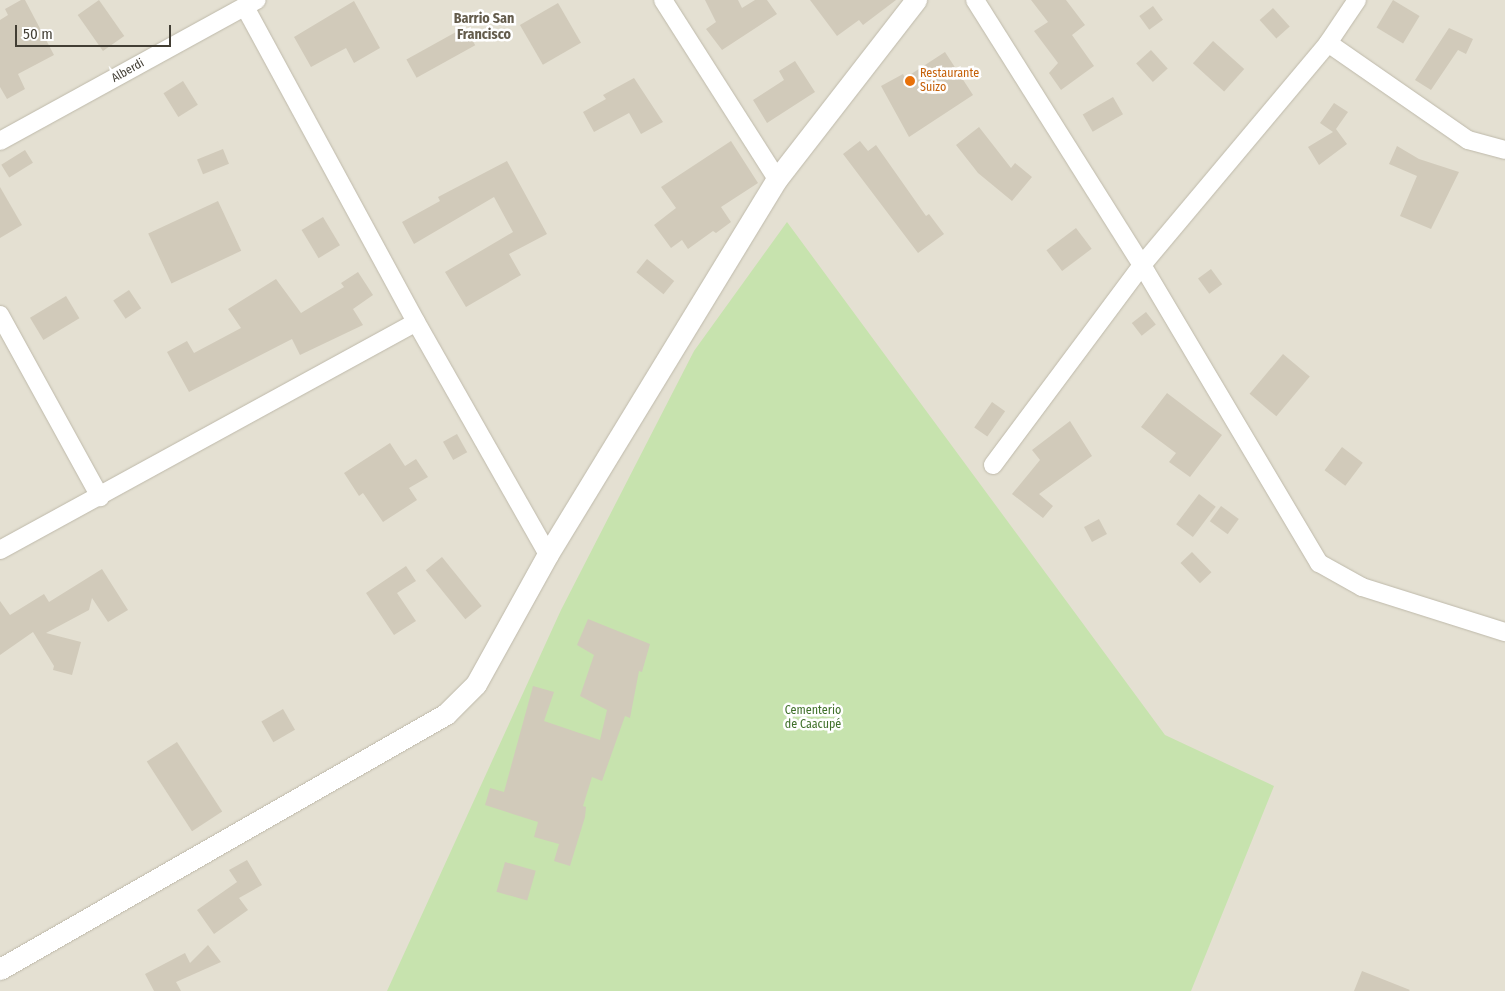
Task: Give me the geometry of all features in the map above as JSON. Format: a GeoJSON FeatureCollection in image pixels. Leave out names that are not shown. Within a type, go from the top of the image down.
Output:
{"type":"FeatureCollection","features":[{"type":"Feature","properties":{"kind":"street"},"geometry":{"type":"LineString","coordinates":[[663,0],[777,179]]}},
{"type":"Feature","properties":{"kind":"street"},"geometry":{"type":"LineString","coordinates":[[0,969],[446,714],[476,684],[548,554],[777,179],[916,0]]}},
{"type":"Feature","properties":{"kind":"street"},"geometry":{"type":"LineString","coordinates":[[975,0],[1142,265],[1319,563],[1362,586],[1505,632]]}},
{"type":"Feature","properties":{"kind":"street"},"geometry":{"type":"LineString","coordinates":[[993,465],[1142,265],[1328,43],[1357,0]]}},
{"type":"Feature","properties":{"kind":"street"},"geometry":{"type":"LineString","coordinates":[[251,4],[416,322],[548,554]]}},
{"type":"Feature","properties":{"kind":"street","name":"Alberdi"},"geometry":{"type":"LineString","coordinates":[[0,141],[251,4]]}},
{"type":"Feature","properties":{"kind":"street"},"geometry":{"type":"LineString","coordinates":[[1328,43],[1468,140],[1505,150]]}},
{"type":"Feature","properties":{"kind":"street"},"geometry":{"type":"LineString","coordinates":[[0,315],[100,497]]}},
{"type":"Feature","properties":{"kind":"street"},"geometry":{"type":"LineString","coordinates":[[0,550],[100,497],[416,322]]}},
{"type":"Feature","properties":{"kind":"shaded area"},"geometry":{"type":"Polygon","coordinates":[[[0,0],[1505,0],[1505,991],[0,991],[0,0]]]}},
{"type":"Feature","properties":{"kind":"green space","name":"Cementerio de Caacupé"},"geometry":{"type":"Polygon","coordinates":[[[787,222],[1165,735],[1274,786],[1191,991],[387,991],[561,610],[694,351],[787,222]]]}},
{"type":"Feature","properties":{"kind":"building"},"geometry":{"type":"Polygon","coordinates":[[[21,0],[25,0],[54,55],[18,74],[25,89],[7,99],[0,87],[0,20],[8,15],[5,9],[21,0]]]}},
{"type":"Feature","properties":{"kind":"building"},"geometry":{"type":"Polygon","coordinates":[[[99,0],[124,36],[103,51],[78,15],[99,0]]]}},
{"type":"Feature","properties":{"kind":"building"},"geometry":{"type":"Polygon","coordinates":[[[705,0],[738,0],[742,8],[755,0],[767,0],[777,14],[722,50],[706,29],[716,22],[705,0]]]}},
{"type":"Feature","properties":{"kind":"building"},"geometry":{"type":"Polygon","coordinates":[[[810,0],[896,0],[863,25],[859,20],[837,36],[810,0]]]}},
{"type":"Feature","properties":{"kind":"building"},"geometry":{"type":"Polygon","coordinates":[[[1031,0],[1066,0],[1085,25],[1072,35],[1094,66],[1061,90],[1049,73],[1058,63],[1034,31],[1048,22],[1031,0]]]}},
{"type":"Feature","properties":{"kind":"building"},"geometry":{"type":"Polygon","coordinates":[[[1393,0],[1420,16],[1403,43],[1377,27],[1393,0]]]}},
{"type":"Feature","properties":{"kind":"building"},"geometry":{"type":"Polygon","coordinates":[[[354,1],[380,48],[354,63],[346,48],[311,67],[294,37],[354,1]]]}},
{"type":"Feature","properties":{"kind":"building"},"geometry":{"type":"Polygon","coordinates":[[[558,3],[581,43],[543,65],[520,25],[558,3]]]}},
{"type":"Feature","properties":{"kind":"building"},"geometry":{"type":"Polygon","coordinates":[[[1153,6],[1163,20],[1149,30],[1139,16],[1153,6]]]}},
{"type":"Feature","properties":{"kind":"building"},"geometry":{"type":"Polygon","coordinates":[[[1273,8],[1290,27],[1276,39],[1260,20],[1273,8]]]}},
{"type":"Feature","properties":{"kind":"building"},"geometry":{"type":"Polygon","coordinates":[[[465,27],[475,45],[417,78],[406,59],[465,27]]]}},
{"type":"Feature","properties":{"kind":"building"},"geometry":{"type":"Polygon","coordinates":[[[1449,28],[1473,39],[1466,54],[1458,50],[1431,90],[1415,80],[1449,28]]]}},
{"type":"Feature","properties":{"kind":"building"},"geometry":{"type":"Polygon","coordinates":[[[1213,41],[1244,69],[1224,91],[1193,63],[1213,41]]]}},
{"type":"Feature","properties":{"kind":"building"},"geometry":{"type":"Polygon","coordinates":[[[1151,50],[1168,69],[1153,82],[1136,63],[1151,50]]]}},
{"type":"Feature","properties":{"kind":"building"},"geometry":{"type":"Polygon","coordinates":[[[945,52],[973,95],[909,137],[881,86],[903,74],[905,78],[945,52]]]}},
{"type":"Feature","properties":{"kind":"building"},"geometry":{"type":"Polygon","coordinates":[[[795,61],[815,92],[767,123],[753,100],[784,80],[779,71],[795,61]]]}},
{"type":"Feature","properties":{"kind":"building"},"geometry":{"type":"Polygon","coordinates":[[[634,78],[663,122],[641,134],[629,113],[594,132],[583,112],[606,99],[603,95],[634,78]]]}},
{"type":"Feature","properties":{"kind":"building"},"geometry":{"type":"Polygon","coordinates":[[[183,81],[198,105],[178,117],[163,93],[183,81]]]}},
{"type":"Feature","properties":{"kind":"building"},"geometry":{"type":"Polygon","coordinates":[[[1113,97],[1123,114],[1093,132],[1083,114],[1113,97]]]}},
{"type":"Feature","properties":{"kind":"building"},"geometry":{"type":"Polygon","coordinates":[[[1334,103],[1348,112],[1336,129],[1347,144],[1319,165],[1308,147],[1333,132],[1320,123],[1334,103]]]}},
{"type":"Feature","properties":{"kind":"building"},"geometry":{"type":"Polygon","coordinates":[[[979,127],[1011,168],[1015,163],[1032,177],[1012,201],[978,173],[956,145],[979,127]]]}},
{"type":"Feature","properties":{"kind":"building"},"geometry":{"type":"Polygon","coordinates":[[[731,141],[758,183],[721,207],[731,222],[716,233],[713,231],[688,249],[682,240],[671,248],[654,225],[676,208],[661,187],[731,141]]]}},
{"type":"Feature","properties":{"kind":"building"},"geometry":{"type":"Polygon","coordinates":[[[860,141],[868,151],[876,145],[926,216],[929,214],[944,234],[918,253],[843,154],[860,141]]]}},
{"type":"Feature","properties":{"kind":"building"},"geometry":{"type":"Polygon","coordinates":[[[1397,146],[1419,159],[1459,172],[1431,229],[1400,216],[1417,176],[1389,164],[1397,146]]]}},
{"type":"Feature","properties":{"kind":"building"},"geometry":{"type":"Polygon","coordinates":[[[223,149],[229,164],[203,174],[197,159],[223,149]]]}},
{"type":"Feature","properties":{"kind":"building"},"geometry":{"type":"Polygon","coordinates":[[[25,150],[33,163],[9,178],[1,165],[25,150]]]}},
{"type":"Feature","properties":{"kind":"building"},"geometry":{"type":"Polygon","coordinates":[[[507,161],[547,234],[509,254],[521,275],[466,307],[445,272],[513,232],[494,197],[414,244],[402,222],[440,201],[438,197],[507,161]]]}},
{"type":"Feature","properties":{"kind":"building"},"geometry":{"type":"Polygon","coordinates":[[[0,187],[22,225],[0,238],[0,187]]]}},
{"type":"Feature","properties":{"kind":"building"},"geometry":{"type":"Polygon","coordinates":[[[218,201],[241,251],[171,283],[148,234],[218,201]]]}},
{"type":"Feature","properties":{"kind":"building"},"geometry":{"type":"Polygon","coordinates":[[[323,217],[340,245],[319,258],[302,230],[323,217]]]}},
{"type":"Feature","properties":{"kind":"building"},"geometry":{"type":"Polygon","coordinates":[[[1076,228],[1092,249],[1062,271],[1046,250],[1076,228]]]}},
{"type":"Feature","properties":{"kind":"building"},"geometry":{"type":"Polygon","coordinates":[[[647,259],[674,281],[664,294],[636,272],[647,259]]]}},
{"type":"Feature","properties":{"kind":"building"},"geometry":{"type":"Polygon","coordinates":[[[1211,269],[1222,284],[1209,294],[1198,278],[1211,269]]]}},
{"type":"Feature","properties":{"kind":"building"},"geometry":{"type":"Polygon","coordinates":[[[358,272],[373,295],[353,309],[363,325],[300,355],[292,339],[189,392],[167,352],[187,341],[194,353],[241,328],[228,309],[276,279],[301,313],[344,287],[341,283],[358,272]]]}},
{"type":"Feature","properties":{"kind":"building"},"geometry":{"type":"Polygon","coordinates":[[[129,290],[141,308],[126,319],[113,301],[129,290]]]}},
{"type":"Feature","properties":{"kind":"building"},"geometry":{"type":"Polygon","coordinates":[[[66,296],[79,318],[43,340],[30,318],[66,296]]]}},
{"type":"Feature","properties":{"kind":"building"},"geometry":{"type":"Polygon","coordinates":[[[1146,312],[1156,325],[1142,336],[1132,323],[1146,312]]]}},
{"type":"Feature","properties":{"kind":"building"},"geometry":{"type":"Polygon","coordinates":[[[1283,354],[1310,376],[1276,416],[1250,394],[1283,354]]]}},
{"type":"Feature","properties":{"kind":"building"},"geometry":{"type":"Polygon","coordinates":[[[1167,393],[1222,435],[1190,477],[1169,462],[1176,453],[1141,427],[1167,393]]]}},
{"type":"Feature","properties":{"kind":"building"},"geometry":{"type":"Polygon","coordinates":[[[992,402],[1005,411],[987,437],[974,427],[992,402]]]}},
{"type":"Feature","properties":{"kind":"building"},"geometry":{"type":"Polygon","coordinates":[[[1070,421],[1092,456],[1039,494],[1053,506],[1043,518],[1012,494],[1040,460],[1032,450],[1070,421]]]}},
{"type":"Feature","properties":{"kind":"building"},"geometry":{"type":"Polygon","coordinates":[[[457,434],[467,452],[453,460],[443,442],[457,434]]]}},
{"type":"Feature","properties":{"kind":"building"},"geometry":{"type":"Polygon","coordinates":[[[390,443],[405,466],[416,459],[428,477],[409,488],[417,500],[383,522],[363,493],[359,496],[344,473],[390,443]]]}},
{"type":"Feature","properties":{"kind":"building"},"geometry":{"type":"Polygon","coordinates":[[[1342,447],[1363,463],[1345,486],[1325,470],[1342,447]]]}},
{"type":"Feature","properties":{"kind":"building"},"geometry":{"type":"Polygon","coordinates":[[[1199,494],[1216,507],[1193,537],[1176,524],[1199,494]]]}},
{"type":"Feature","properties":{"kind":"building"},"geometry":{"type":"Polygon","coordinates":[[[1221,506],[1239,519],[1228,534],[1210,521],[1221,506]]]}},
{"type":"Feature","properties":{"kind":"building"},"geometry":{"type":"Polygon","coordinates":[[[1099,519],[1107,534],[1092,542],[1084,527],[1099,519]]]}},
{"type":"Feature","properties":{"kind":"building"},"geometry":{"type":"Polygon","coordinates":[[[1192,552],[1211,572],[1200,583],[1180,563],[1192,552]]]}},
{"type":"Feature","properties":{"kind":"building"},"geometry":{"type":"Polygon","coordinates":[[[442,557],[482,606],[465,619],[426,570],[442,557]]]}},
{"type":"Feature","properties":{"kind":"building"},"geometry":{"type":"Polygon","coordinates":[[[406,566],[416,581],[397,593],[416,621],[394,635],[366,593],[406,566]]]}},
{"type":"Feature","properties":{"kind":"building"},"geometry":{"type":"Polygon","coordinates":[[[102,569],[128,610],[108,622],[92,598],[89,610],[46,633],[81,642],[72,675],[53,670],[54,666],[33,632],[0,655],[0,601],[10,615],[44,594],[49,602],[102,569]]]}},
{"type":"Feature","properties":{"kind":"building"},"geometry":{"type":"Polygon","coordinates":[[[588,619],[650,644],[642,672],[639,671],[630,718],[625,716],[602,781],[592,777],[583,806],[586,807],[585,817],[570,866],[554,861],[559,844],[534,837],[538,822],[485,805],[490,788],[504,792],[533,686],[554,692],[544,721],[600,740],[607,710],[580,696],[594,655],[577,645],[588,619]]]}},
{"type":"Feature","properties":{"kind":"building"},"geometry":{"type":"Polygon","coordinates":[[[283,709],[295,730],[273,742],[261,722],[283,709]]]}},
{"type":"Feature","properties":{"kind":"building"},"geometry":{"type":"Polygon","coordinates":[[[177,742],[222,812],[192,831],[147,762],[177,742]]]}},
{"type":"Feature","properties":{"kind":"building"},"geometry":{"type":"Polygon","coordinates":[[[247,860],[262,885],[239,898],[248,910],[214,934],[197,910],[237,882],[229,870],[247,860]]]}},
{"type":"Feature","properties":{"kind":"building"},"geometry":{"type":"Polygon","coordinates":[[[505,862],[536,871],[527,901],[496,892],[505,862]]]}},
{"type":"Feature","properties":{"kind":"building"},"geometry":{"type":"Polygon","coordinates":[[[208,945],[221,962],[176,982],[181,991],[154,991],[145,974],[185,953],[190,963],[208,945]]]}},
{"type":"Feature","properties":{"kind":"building"},"geometry":{"type":"Polygon","coordinates":[[[1362,971],[1410,990],[1354,991],[1362,971]]]}},
{"type":"Feature","properties":{"kind":"place","name":"Restaurante Suizo"},"geometry":{"type":"Point","coordinates":[910,81]}},
{"type":"Feature","properties":{"kind":"district","name":"Barrio San Francisco"},"geometry":{"type":"Point","coordinates":[484,28]}}]}
